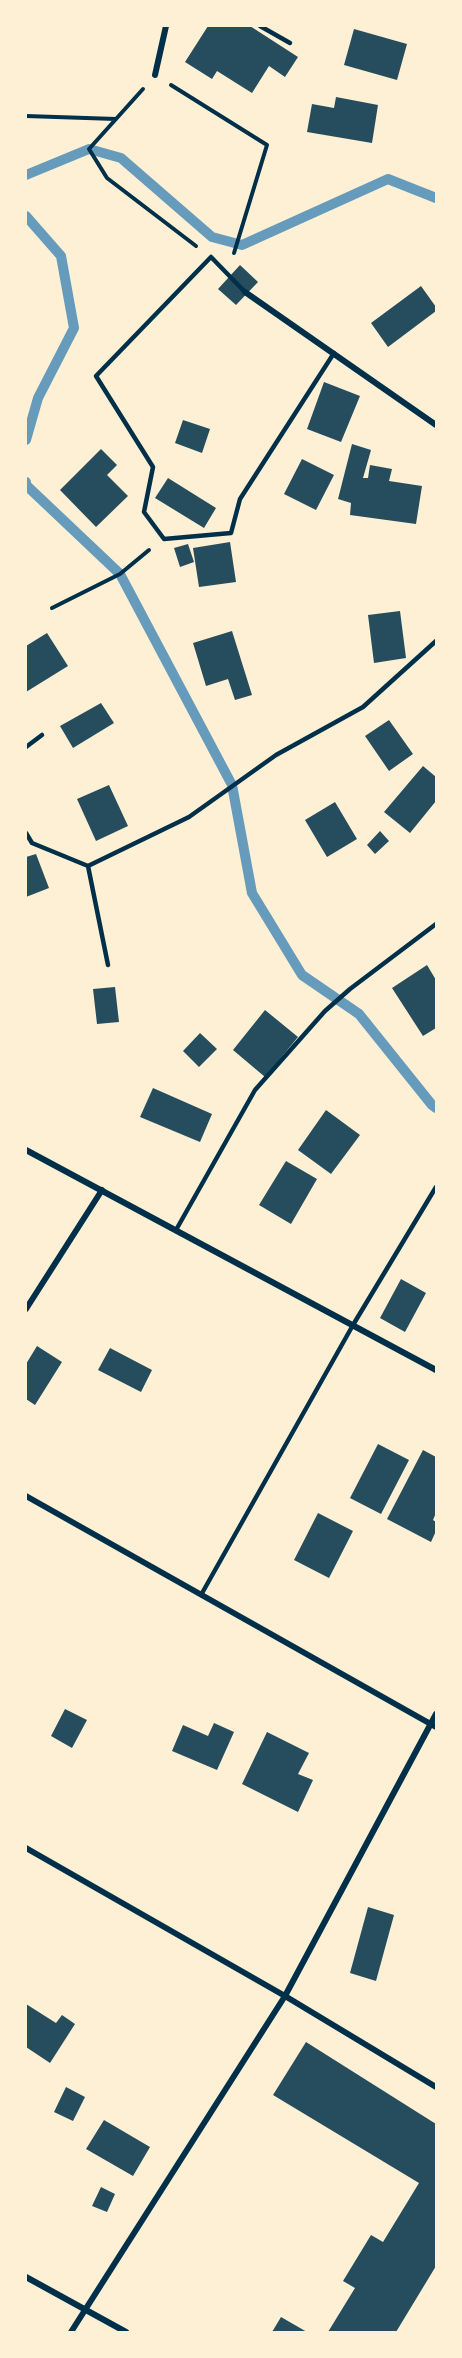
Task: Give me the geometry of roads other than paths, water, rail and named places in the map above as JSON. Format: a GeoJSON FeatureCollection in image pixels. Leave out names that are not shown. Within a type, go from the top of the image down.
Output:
{"type":"FeatureCollection","features":[{"type":"Feature","properties":{"kind":"street"},"geometry":{"type":"LineString","coordinates":[[155,75],[166,26]]}},
{"type":"Feature","properties":{"kind":"street"},"geometry":{"type":"LineString","coordinates":[[245,292],[436,425]]}},
{"type":"Feature","properties":{"kind":"street"},"geometry":{"type":"LineString","coordinates":[[26,1150],[436,1370]]}},
{"type":"Feature","properties":{"kind":"street"},"geometry":{"type":"LineString","coordinates":[[26,1309],[102,1190]]}},
{"type":"Feature","properties":{"kind":"street"},"geometry":{"type":"LineString","coordinates":[[26,1496],[434,1725]]}},
{"type":"Feature","properties":{"kind":"street"},"geometry":{"type":"LineString","coordinates":[[71,2332],[285,1996],[434,1725],[436,1714]]}},
{"type":"Feature","properties":{"kind":"street"},"geometry":{"type":"LineString","coordinates":[[26,1848],[285,1996],[436,2087]]}},
{"type":"Feature","properties":{"kind":"street"},"geometry":{"type":"LineString","coordinates":[[26,2277],[126,2332]]}},
{"type":"Feature","properties":{"kind":"lane"},"geometry":{"type":"LineString","coordinates":[[260,26],[290,43]]}},
{"type":"Feature","properties":{"kind":"lane"},"geometry":{"type":"LineString","coordinates":[[245,292],[210,257],[96,376],[153,467],[144,512],[164,539],[231,533],[240,499],[334,353]]}},
{"type":"Feature","properties":{"kind":"lane"},"geometry":{"type":"LineString","coordinates":[[26,833],[32,843],[88,866],[189,817],[276,755],[363,707],[436,641]]}},
{"type":"Feature","properties":{"kind":"lane"},"geometry":{"type":"LineString","coordinates":[[26,747],[42,735]]}},
{"type":"Feature","properties":{"kind":"lane"},"geometry":{"type":"LineString","coordinates":[[88,866],[108,965]]}},
{"type":"Feature","properties":{"kind":"lane"},"geometry":{"type":"LineString","coordinates":[[176,1230],[255,1090],[325,1011],[350,989],[436,924]]}},
{"type":"Feature","properties":{"kind":"lane"},"geometry":{"type":"LineString","coordinates":[[201,1595],[353,1325],[436,1187]]}},
{"type":"Feature","properties":{"kind":"waterway"},"geometry":{"type":"LineString","coordinates":[[26,175],[89,149],[121,158],[212,237],[242,245],[388,179],[436,198]]}},
{"type":"Feature","properties":{"kind":"waterway"},"geometry":{"type":"LineString","coordinates":[[26,216],[61,256],[74,328],[38,398],[26,440]]}},
{"type":"Feature","properties":{"kind":"waterway"},"geometry":{"type":"LineString","coordinates":[[26,482],[26,485],[120,574],[232,785],[252,893],[302,975],[359,1014],[436,1108]]}}]}
